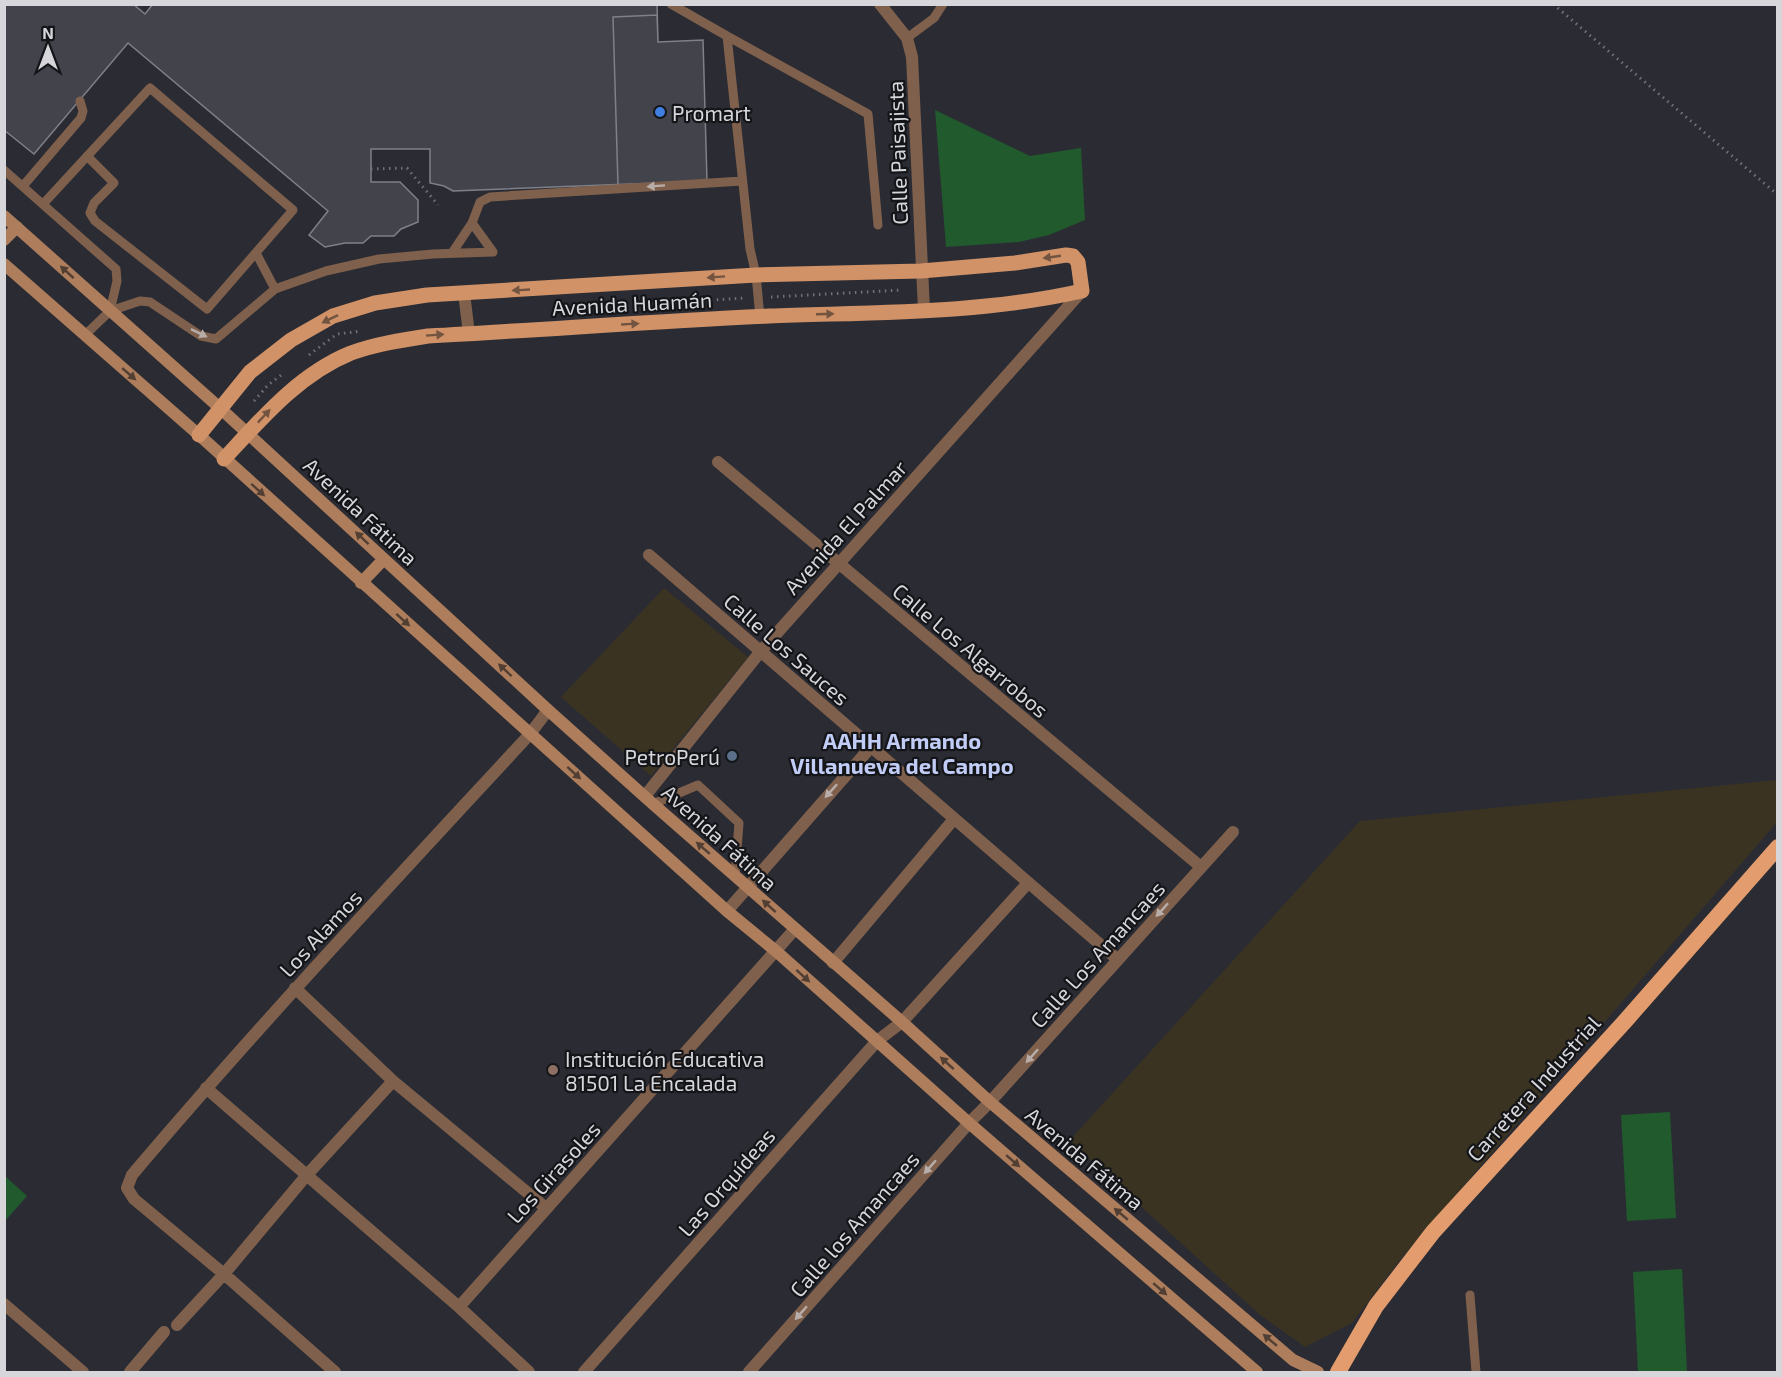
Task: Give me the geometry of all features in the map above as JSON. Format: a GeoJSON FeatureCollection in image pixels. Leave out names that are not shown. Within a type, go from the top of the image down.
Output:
{"type":"FeatureCollection","features":[{"type":"Feature","properties":{"kind":"highway","name":"Carretera Industrial"},"geometry":{"type":"LineString","coordinates":[[1338,1372],[1376,1306],[1433,1232],[1778,847]]}},
{"type":"Feature","properties":{"kind":"main road","name":"Avenida Fátima"},"geometry":{"type":"LineString","coordinates":[[4,216],[248,433],[548,710],[990,1102],[1293,1360],[1318,1372]]}},
{"type":"Feature","properties":{"kind":"main road"},"geometry":{"type":"LineString","coordinates":[[4,240],[17,227]]}},
{"type":"Feature","properties":{"kind":"main road","name":"Avenida Huamán"},"geometry":{"type":"LineString","coordinates":[[199,435],[250,372],[291,340],[333,316],[375,303],[427,295],[756,275],[921,271],[1073,256],[1078,262],[1082,291],[996,306],[428,336],[389,342],[350,353],[310,375],[275,404],[224,459]]}},
{"type":"Feature","properties":{"kind":"main road"},"geometry":{"type":"LineString","coordinates":[[4,264],[199,435],[727,910],[1257,1372]]}},
{"type":"Feature","properties":{"kind":"main road"},"geometry":{"type":"LineString","coordinates":[[362,583],[384,559]]}},
{"type":"Feature","properties":{"kind":"street"},"geometry":{"type":"LineString","coordinates":[[880,4],[908,38]]}},
{"type":"Feature","properties":{"kind":"street","name":"Calle Paisajista"},"geometry":{"type":"LineString","coordinates":[[908,38],[912,57],[924,310]]}},
{"type":"Feature","properties":{"kind":"street","name":"Avenida El Palmar"},"geometry":{"type":"LineString","coordinates":[[649,800],[761,651],[1082,291]]}},
{"type":"Feature","properties":{"kind":"street"},"geometry":{"type":"LineString","coordinates":[[464,293],[469,334]]}},
{"type":"Feature","properties":{"kind":"street","name":"Calle Los Algarrobos"},"geometry":{"type":"LineString","coordinates":[[718,462],[1201,867]]}},
{"type":"Feature","properties":{"kind":"street","name":"Calle Los Sauces"},"geometry":{"type":"LineString","coordinates":[[649,555],[1117,959]]}},
{"type":"Feature","properties":{"kind":"street","name":"Los Alamos"},"geometry":{"type":"LineString","coordinates":[[224,1274],[134,1199],[127,1188],[132,1175],[295,988],[530,734],[548,710]]}},
{"type":"Feature","properties":{"kind":"street"},"geometry":{"type":"LineString","coordinates":[[727,910],[870,748]]}},
{"type":"Feature","properties":{"kind":"street"},"geometry":{"type":"LineString","coordinates":[[833,963],[954,819]]}},
{"type":"Feature","properties":{"kind":"street","name":"Calle Los Amancaes"},"geometry":{"type":"LineString","coordinates":[[990,1102],[1233,832]]}},
{"type":"Feature","properties":{"kind":"street","name":"Las Orquídeas"},"geometry":{"type":"LineString","coordinates":[[584,1372],[877,1041],[902,1022],[1028,883]]}},
{"type":"Feature","properties":{"kind":"street","name":"Los Girasoles"},"geometry":{"type":"LineString","coordinates":[[459,1306],[777,952],[795,929]]}},
{"type":"Feature","properties":{"kind":"street"},"geometry":{"type":"LineString","coordinates":[[295,988],[393,1081],[546,1208]]}},
{"type":"Feature","properties":{"kind":"street"},"geometry":{"type":"LineString","coordinates":[[177,1325],[224,1274],[306,1176],[393,1081]]}},
{"type":"Feature","properties":{"kind":"street"},"geometry":{"type":"LineString","coordinates":[[206,1088],[459,1306],[529,1372]]}},
{"type":"Feature","properties":{"kind":"street","name":"Calle los Amancaes"},"geometry":{"type":"LineString","coordinates":[[749,1372],[990,1102]]}},
{"type":"Feature","properties":{"kind":"street"},"geometry":{"type":"LineString","coordinates":[[224,1274],[335,1372]]}},
{"type":"Feature","properties":{"kind":"street"},"geometry":{"type":"LineString","coordinates":[[4,1304],[83,1372]]}},
{"type":"Feature","properties":{"kind":"street"},"geometry":{"type":"LineString","coordinates":[[130,1372],[164,1332]]}},
{"type":"Feature","properties":{"kind":"lane"},"geometry":{"type":"LineString","coordinates":[[671,4],[868,114],[878,225]]}},
{"type":"Feature","properties":{"kind":"lane"},"geometry":{"type":"LineString","coordinates":[[908,38],[934,18],[943,4]]}},
{"type":"Feature","properties":{"kind":"lane"},"geometry":{"type":"LineString","coordinates":[[727,36],[742,181],[760,317]]}},
{"type":"Feature","properties":{"kind":"lane"},"geometry":{"type":"LineString","coordinates":[[44,203],[87,156],[150,88],[293,210],[207,309],[95,221],[90,213],[94,203],[114,183],[87,156]]}},
{"type":"Feature","properties":{"kind":"lane"},"geometry":{"type":"LineString","coordinates":[[23,186],[81,118],[83,111],[80,100]]}},
{"type":"Feature","properties":{"kind":"lane"},"geometry":{"type":"LineString","coordinates":[[4,170],[116,269],[117,281],[110,311]]}},
{"type":"Feature","properties":{"kind":"lane"},"geometry":{"type":"LineString","coordinates":[[452,253],[472,223],[480,202],[490,197],[742,181]]}},
{"type":"Feature","properties":{"kind":"lane"},"geometry":{"type":"LineString","coordinates":[[86,335],[110,311],[140,301],[150,302],[201,336],[216,339],[275,290],[326,271],[379,259],[493,252],[472,223]]}},
{"type":"Feature","properties":{"kind":"lane"},"geometry":{"type":"LineString","coordinates":[[256,253],[275,290]]}},
{"type":"Feature","properties":{"kind":"lane"},"geometry":{"type":"LineString","coordinates":[[649,800],[698,785],[739,823],[735,876]]}},
{"type":"Feature","properties":{"kind":"lane"},"geometry":{"type":"LineString","coordinates":[[1470,1295],[1476,1372]]}},
{"type":"Feature","properties":{"kind":"path"},"geometry":{"type":"LineString","coordinates":[[1553,4],[1778,195]]}},
{"type":"Feature","properties":{"kind":"path"},"geometry":{"type":"LineString","coordinates":[[371,169],[407,168],[438,205]]}},
{"type":"Feature","properties":{"kind":"shaded area"},"geometry":{"type":"Polygon","coordinates":[[[664,588],[748,657],[651,776],[561,697],[664,588]]]}},
{"type":"Feature","properties":{"kind":"shaded area"},"geometry":{"type":"Polygon","coordinates":[[[1777,780],[1777,822],[1403,1256],[1352,1323],[1305,1347],[1259,1314],[1069,1141],[1360,821],[1777,780]]]}},
{"type":"Feature","properties":{"kind":"green space"},"geometry":{"type":"Polygon","coordinates":[[[935,110],[1030,156],[1081,148],[1085,220],[1049,235],[1019,242],[946,247],[935,110]]]}},
{"type":"Feature","properties":{"kind":"green space"},"geometry":{"type":"Polygon","coordinates":[[[1670,1112],[1676,1218],[1627,1221],[1621,1115],[1670,1112]]]}},
{"type":"Feature","properties":{"kind":"green space"},"geometry":{"type":"Polygon","coordinates":[[[5,1176],[27,1196],[5,1221],[5,1176]]]}},
{"type":"Feature","properties":{"kind":"green space"},"geometry":{"type":"Polygon","coordinates":[[[1682,1269],[1687,1372],[1638,1372],[1633,1272],[1682,1269]]]}},
{"type":"Feature","properties":{"kind":"building"},"geometry":{"type":"Polygon","coordinates":[[[4,4],[133,4],[145,14],[153,4],[657,4],[658,42],[703,40],[707,181],[453,191],[430,183],[430,149],[371,149],[371,182],[400,182],[418,200],[418,222],[401,229],[394,236],[371,236],[363,243],[345,243],[325,247],[309,235],[328,211],[128,43],[34,154],[4,130],[4,4]]]}},
{"type":"Feature","properties":{"kind":"building","name":"Promart"},"geometry":{"type":"Polygon","coordinates":[[[657,15],[658,42],[703,40],[707,181],[618,185],[613,17],[657,15]]]}},
{"type":"Feature","properties":{"kind":"place","name":"Promart"},"geometry":{"type":"Point","coordinates":[660,112]}},
{"type":"Feature","properties":{"kind":"place","name":"PetroPerú"},"geometry":{"type":"Point","coordinates":[732,756]}},
{"type":"Feature","properties":{"kind":"place","name":"Institución Educativa 81501 La Encalada"},"geometry":{"type":"Point","coordinates":[553,1070]}},
{"type":"Feature","properties":{"kind":"district","name":"AAHH Armando Villanueva del Campo"},"geometry":{"type":"Point","coordinates":[902,752]}}]}
